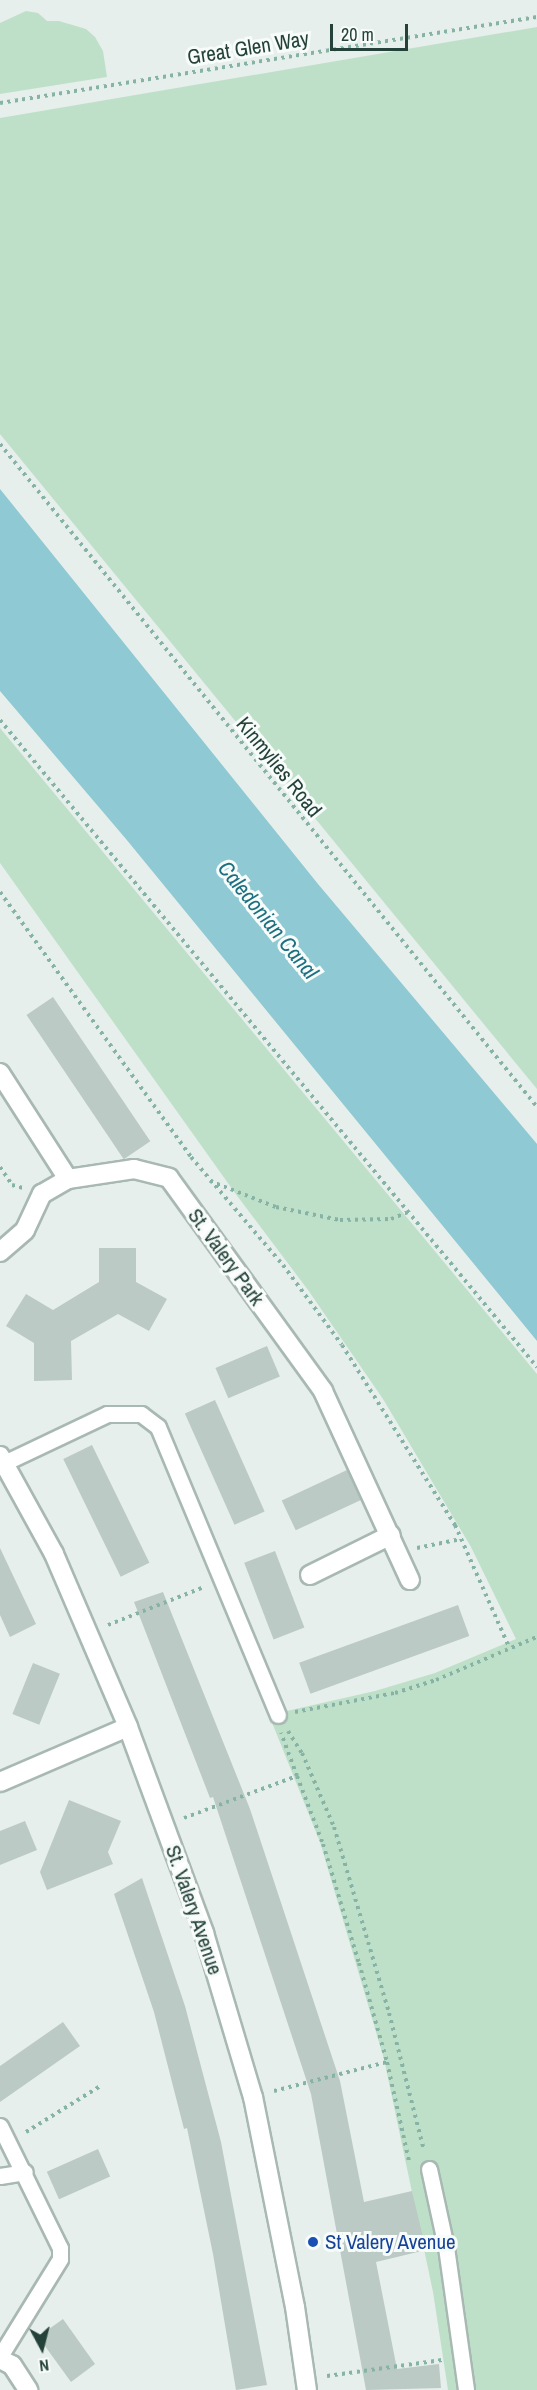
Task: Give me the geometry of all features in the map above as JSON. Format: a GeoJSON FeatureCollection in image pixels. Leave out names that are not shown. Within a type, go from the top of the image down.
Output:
{"type":"FeatureCollection","features":[{"type":"Feature","properties":{"kind":"street"},"geometry":{"type":"LineString","coordinates":[[0,1073],[68,1179],[42,1194],[25,1230],[0,1252]]}},
{"type":"Feature","properties":{"kind":"street","name":"St. Valery Park"},"geometry":{"type":"LineString","coordinates":[[68,1179],[134,1169],[169,1178],[323,1391],[395,1543],[410,1580]]}},
{"type":"Feature","properties":{"kind":"street","name":"St. Valery Avenue"},"geometry":{"type":"LineString","coordinates":[[2,1460],[54,1554],[128,1727],[204,1933],[253,2097],[295,2307],[306,2384]]}},
{"type":"Feature","properties":{"kind":"street"},"geometry":{"type":"LineString","coordinates":[[310,1575],[395,1543]]}},
{"type":"Feature","properties":{"kind":"street"},"geometry":{"type":"LineString","coordinates":[[0,1782],[128,1727]]}},
{"type":"Feature","properties":{"kind":"street"},"geometry":{"type":"LineString","coordinates":[[0,2357],[12,2365],[28,2390]]}},
{"type":"Feature","properties":{"kind":"lane"},"geometry":{"type":"LineString","coordinates":[[2,1460],[106,1414],[141,1414],[159,1427],[278,1715]]}},
{"type":"Feature","properties":{"kind":"lane"},"geometry":{"type":"LineString","coordinates":[[0,2126],[10,2141],[60,2248],[60,2259],[0,2357]]}},
{"type":"Feature","properties":{"kind":"lane"},"geometry":{"type":"LineString","coordinates":[[429,2169],[446,2247],[466,2390]]}},
{"type":"Feature","properties":{"kind":"lane"},"geometry":{"type":"LineString","coordinates":[[0,2176],[25,2172]]}},
{"type":"Feature","properties":{"kind":"path","name":"Great Glen Way"},"geometry":{"type":"LineString","coordinates":[[0,104],[537,17]]}},
{"type":"Feature","properties":{"kind":"path","name":"Kinmylies Road"},"geometry":{"type":"LineString","coordinates":[[0,444],[537,1107]]}},
{"type":"Feature","properties":{"kind":"path"},"geometry":{"type":"LineString","coordinates":[[0,720],[537,1367]]}},
{"type":"Feature","properties":{"kind":"path"},"geometry":{"type":"LineString","coordinates":[[0,892],[209,1180],[283,1265],[342,1345],[455,1525],[509,1647]]}},
{"type":"Feature","properties":{"kind":"path"},"geometry":{"type":"LineString","coordinates":[[0,1167],[12,1185],[42,1194]]}},
{"type":"Feature","properties":{"kind":"path"},"geometry":{"type":"LineString","coordinates":[[209,1180],[276,1207],[340,1220],[391,1219],[408,1212]]}},
{"type":"Feature","properties":{"kind":"path"},"geometry":{"type":"LineString","coordinates":[[395,1543],[461,1539]]}},
{"type":"Feature","properties":{"kind":"path"},"geometry":{"type":"LineString","coordinates":[[88,1634],[160,1603],[222,1581]]}},
{"type":"Feature","properties":{"kind":"path"},"geometry":{"type":"LineString","coordinates":[[278,1715],[395,1693],[436,1680],[537,1637]]}},
{"type":"Feature","properties":{"kind":"path"},"geometry":{"type":"LineString","coordinates":[[278,1715],[275,1717],[330,1867],[387,2062],[410,2164]]}},
{"type":"Feature","properties":{"kind":"path"},"geometry":{"type":"LineString","coordinates":[[278,1715],[302,1753],[334,1827],[386,2002],[429,2169]]}},
{"type":"Feature","properties":{"kind":"path"},"geometry":{"type":"LineString","coordinates":[[165,1825],[297,1776]]}},
{"type":"Feature","properties":{"kind":"path"},"geometry":{"type":"LineString","coordinates":[[253,2097],[387,2062]]}},
{"type":"Feature","properties":{"kind":"path"},"geometry":{"type":"LineString","coordinates":[[10,2141],[99,2087]]}},
{"type":"Feature","properties":{"kind":"path"},"geometry":{"type":"LineString","coordinates":[[306,2384],[447,2359]]}},
{"type":"Feature","properties":{"kind":"green space"},"geometry":{"type":"Polygon","coordinates":[[[26,11],[38,13],[47,21],[59,21],[86,29],[95,37],[103,51],[107,77],[0,94],[0,23],[26,11]]]}},
{"type":"Feature","properties":{"kind":"green space"},"geometry":{"type":"Polygon","coordinates":[[[537,27],[537,1089],[0,434],[0,118],[537,27]]]}},
{"type":"Feature","properties":{"kind":"green space"},"geometry":{"type":"Polygon","coordinates":[[[0,728],[537,1374],[537,2390],[448,2390],[433,2292],[384,2059],[320,1842],[269,1715],[375,1691],[435,1673],[516,1639],[471,1547],[383,1399],[308,1290],[235,1193],[0,863],[0,728]]]}},
{"type":"Feature","properties":{"kind":"water","name":"Caledonian Canal"},"geometry":{"type":"Polygon","coordinates":[[[0,489],[318,884],[537,1144],[537,1341],[126,839],[0,691],[0,489]]]}},
{"type":"Feature","properties":{"kind":"building"},"geometry":{"type":"Polygon","coordinates":[[[53,997],[150,1141],[124,1159],[26,1015],[53,997]]]}},
{"type":"Feature","properties":{"kind":"building"},"geometry":{"type":"Polygon","coordinates":[[[99,1248],[136,1248],[136,1282],[167,1299],[149,1331],[118,1314],[71,1341],[72,1380],[34,1381],[34,1343],[6,1326],[26,1294],[53,1310],[99,1282],[99,1248]]]}},
{"type":"Feature","properties":{"kind":"building"},"geometry":{"type":"Polygon","coordinates":[[[267,1346],[280,1376],[228,1398],[215,1368],[267,1346]]]}},
{"type":"Feature","properties":{"kind":"building"},"geometry":{"type":"Polygon","coordinates":[[[215,1400],[265,1511],[234,1525],[185,1413],[215,1400]]]}},
{"type":"Feature","properties":{"kind":"building"},"geometry":{"type":"Polygon","coordinates":[[[92,1445],[149,1563],[121,1577],[63,1459],[92,1445]]]}},
{"type":"Feature","properties":{"kind":"building"},"geometry":{"type":"Polygon","coordinates":[[[347,1470],[361,1500],[296,1530],[282,1500],[347,1470]]]}},
{"type":"Feature","properties":{"kind":"building"},"geometry":{"type":"Polygon","coordinates":[[[0,1548],[36,1624],[10,1637],[0,1615],[0,1548]]]}},
{"type":"Feature","properties":{"kind":"building"},"geometry":{"type":"Polygon","coordinates":[[[275,1551],[304,1628],[274,1639],[244,1563],[275,1551]]]}},
{"type":"Feature","properties":{"kind":"building"},"geometry":{"type":"Polygon","coordinates":[[[163,1592],[250,1809],[340,2081],[364,2202],[412,2191],[426,2250],[376,2262],[397,2369],[439,2364],[441,2388],[366,2390],[311,2094],[213,1797],[210,1798],[134,1602],[163,1592]]]}},
{"type":"Feature","properties":{"kind":"building"},"geometry":{"type":"Polygon","coordinates":[[[458,1605],[469,1636],[310,1694],[299,1663],[458,1605]]]}},
{"type":"Feature","properties":{"kind":"building"},"geometry":{"type":"Polygon","coordinates":[[[33,1663],[60,1674],[39,1725],[12,1714],[33,1663]]]}},
{"type":"Feature","properties":{"kind":"building"},"geometry":{"type":"Polygon","coordinates":[[[69,1800],[121,1821],[108,1852],[113,1864],[47,1890],[40,1872],[69,1800]]]}},
{"type":"Feature","properties":{"kind":"building"},"geometry":{"type":"Polygon","coordinates":[[[25,1821],[37,1850],[0,1865],[0,1831],[25,1821]]]}},
{"type":"Feature","properties":{"kind":"building"},"geometry":{"type":"Polygon","coordinates":[[[142,1878],[185,2006],[221,2142],[267,2385],[236,2390],[213,2254],[187,2128],[184,2129],[154,2012],[114,1894],[142,1878]]]}},
{"type":"Feature","properties":{"kind":"building"},"geometry":{"type":"Polygon","coordinates":[[[63,2022],[80,2046],[0,2102],[0,2066],[63,2022]]]}},
{"type":"Feature","properties":{"kind":"building"},"geometry":{"type":"Polygon","coordinates":[[[98,2149],[110,2176],[59,2199],[47,2172],[98,2149]]]}},
{"type":"Feature","properties":{"kind":"building"},"geometry":{"type":"Polygon","coordinates":[[[63,2319],[95,2364],[71,2382],[42,2342],[42,2334],[63,2319]]]}},
{"type":"Feature","properties":{"kind":"place","name":"St Valery Avenue"},"geometry":{"type":"Point","coordinates":[313,2242]}}]}
